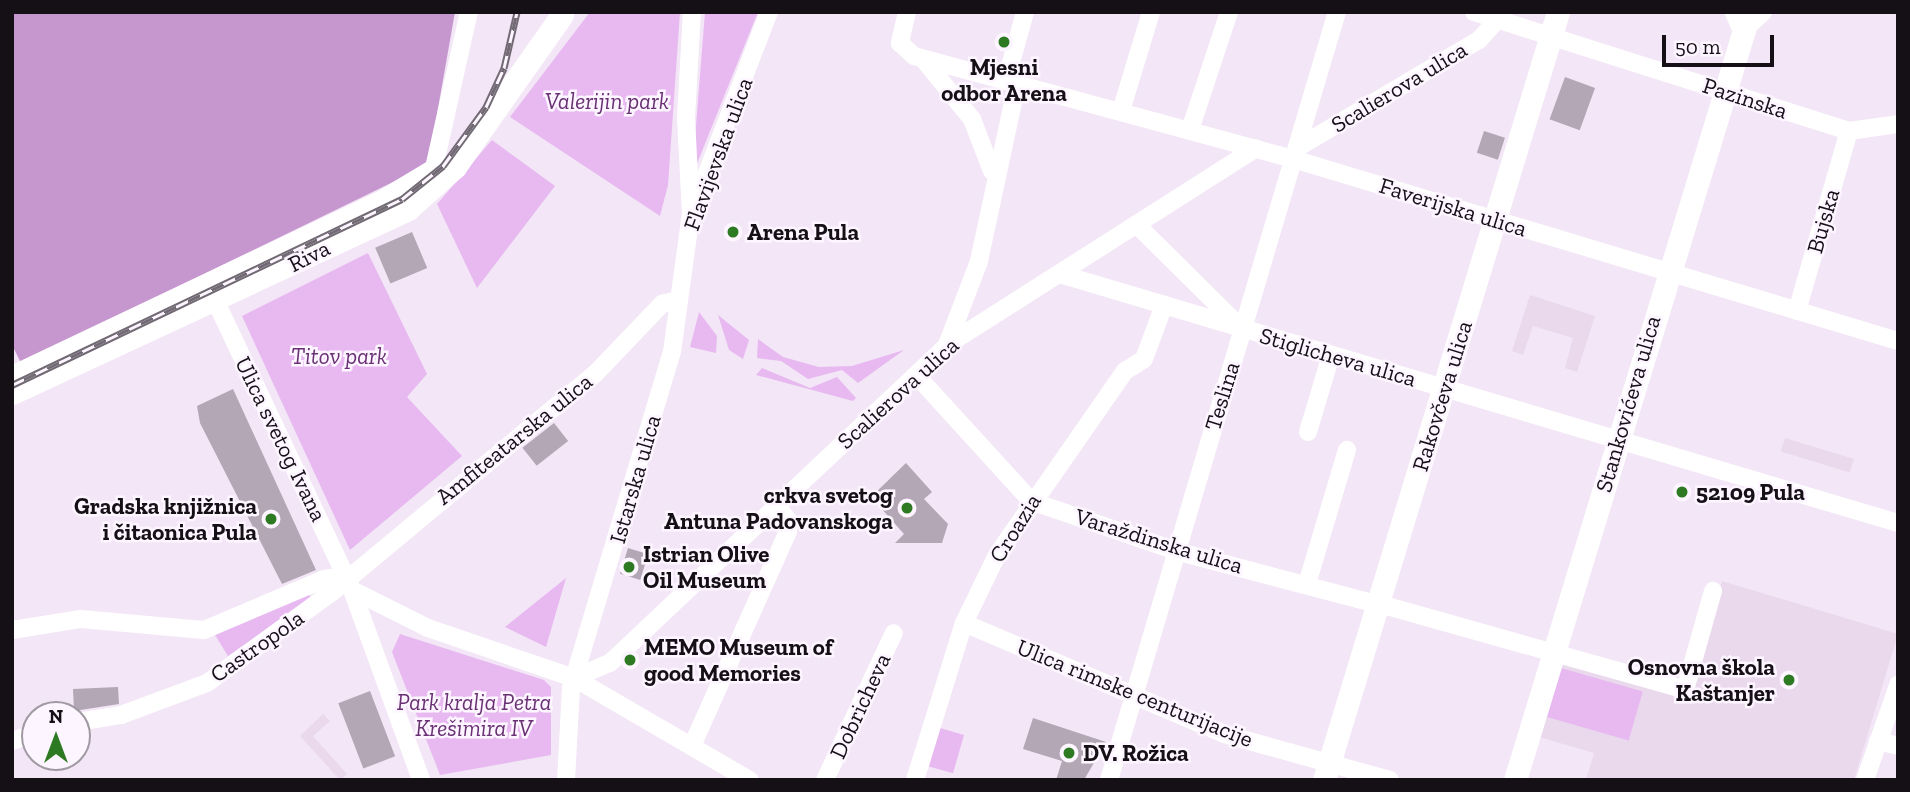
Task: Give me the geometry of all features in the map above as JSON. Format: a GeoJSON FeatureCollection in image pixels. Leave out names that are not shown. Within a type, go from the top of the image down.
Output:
{"type":"FeatureCollection","features":[{"type":"Feature","properties":{"kind":"main road"},"geometry":{"type":"LineString","coordinates":[[537,12],[539,39]]}},
{"type":"Feature","properties":{"kind":"main road","name":"Riva"},"geometry":{"type":"LineString","coordinates":[[12,393],[216,302],[420,201],[463,157],[557,13]]}},
{"type":"Feature","properties":{"kind":"main road","name":"Stankovićeva ulica"},"geometry":{"type":"LineString","coordinates":[[1515,780],[1556,654],[1666,271],[1723,91],[1740,21]]}},
{"type":"Feature","properties":{"kind":"main road","name":"Rakovčeva ulica"},"geometry":{"type":"LineString","coordinates":[[1327,771],[1555,23]]}},
{"type":"Feature","properties":{"kind":"street"},"geometry":{"type":"LineString","coordinates":[[12,375],[379,201],[434,168],[469,12]]}},
{"type":"Feature","properties":{"kind":"street"},"geometry":{"type":"LineString","coordinates":[[691,214],[686,118],[692,12]]}},
{"type":"Feature","properties":{"kind":"street","name":"Flavijevska ulica"},"geometry":{"type":"LineString","coordinates":[[677,300],[691,214],[769,12]]}},
{"type":"Feature","properties":{"kind":"street"},"geometry":{"type":"LineString","coordinates":[[907,12],[901,48],[923,59],[972,119],[993,175]]}},
{"type":"Feature","properties":{"kind":"street"},"geometry":{"type":"LineString","coordinates":[[947,345],[979,261],[1025,12]]}},
{"type":"Feature","properties":{"kind":"street"},"geometry":{"type":"LineString","coordinates":[[1121,111],[1151,12]]}},
{"type":"Feature","properties":{"kind":"street"},"geometry":{"type":"LineString","coordinates":[[1190,131],[1229,12]]}},
{"type":"Feature","properties":{"kind":"street","name":"Teslina"},"geometry":{"type":"LineString","coordinates":[[1109,780],[1132,694],[1337,12]]}},
{"type":"Feature","properties":{"kind":"street","name":"Pazinska"},"geometry":{"type":"LineString","coordinates":[[1474,12],[1496,20],[1555,23],[1723,91],[1849,131],[1898,124]]}},
{"type":"Feature","properties":{"kind":"street"},"geometry":{"type":"LineString","coordinates":[[1740,21],[1763,12]]}},
{"type":"Feature","properties":{"kind":"street","name":"Scalierova ulica"},"geometry":{"type":"LineString","coordinates":[[1295,153],[1479,40],[1496,20]]}},
{"type":"Feature","properties":{"kind":"street","name":"Faverijska ulica"},"geometry":{"type":"LineString","coordinates":[[923,59],[1256,148],[1295,153],[1496,220],[1898,341]]}},
{"type":"Feature","properties":{"kind":"street","name":"Bujska"},"geometry":{"type":"LineString","coordinates":[[1797,311],[1849,131]]}},
{"type":"Feature","properties":{"kind":"street","name":"Scalierova ulica"},"geometry":{"type":"LineString","coordinates":[[574,678],[610,663],[947,345],[1256,148]]}},
{"type":"Feature","properties":{"kind":"street"},"geometry":{"type":"LineString","coordinates":[[1137,225],[1242,329]]}},
{"type":"Feature","properties":{"kind":"street","name":"Stiglicheva ulica"},"geometry":{"type":"LineString","coordinates":[[1060,274],[1898,523]]}},
{"type":"Feature","properties":{"kind":"street","name":"Amfiteatarska ulica"},"geometry":{"type":"LineString","coordinates":[[349,583],[595,374],[662,304],[677,300]]}},
{"type":"Feature","properties":{"kind":"street","name":"Istarska ulica"},"geometry":{"type":"LineString","coordinates":[[566,780],[574,678],[672,352],[677,300]]}},
{"type":"Feature","properties":{"kind":"street","name":"Ulica svetog Ivana"},"geometry":{"type":"LineString","coordinates":[[216,302],[349,583],[421,780]]}},
{"type":"Feature","properties":{"kind":"street","name":"Croazia"},"geometry":{"type":"LineString","coordinates":[[915,780],[964,623],[1031,501],[1125,371],[1144,359],[1164,305]]}},
{"type":"Feature","properties":{"kind":"street"},"geometry":{"type":"LineString","coordinates":[[1308,432],[1331,355]]}},
{"type":"Feature","properties":{"kind":"street","name":"Varaždinska ulica"},"geometry":{"type":"LineString","coordinates":[[917,376],[1031,501],[1176,551],[1369,601]]}},
{"type":"Feature","properties":{"kind":"street"},"geometry":{"type":"LineString","coordinates":[[1307,584],[1347,450]]}},
{"type":"Feature","properties":{"kind":"street"},"geometry":{"type":"LineString","coordinates":[[692,746],[788,531],[789,521],[776,506]]}},
{"type":"Feature","properties":{"kind":"street"},"geometry":{"type":"LineString","coordinates":[[12,630],[81,619],[204,630],[324,579],[349,583],[397,615],[574,678],[749,780]]}},
{"type":"Feature","properties":{"kind":"street","name":"Castropola"},"geometry":{"type":"LineString","coordinates":[[91,720],[121,715],[207,683],[349,583]]}},
{"type":"Feature","properties":{"kind":"street"},"geometry":{"type":"LineString","coordinates":[[1387,606],[1685,690],[1713,591]]}},
{"type":"Feature","properties":{"kind":"street"},"geometry":{"type":"LineString","coordinates":[[373,648],[380,628],[397,615]]}},
{"type":"Feature","properties":{"kind":"street","name":"Ulica rimske centurijacije"},"geometry":{"type":"LineString","coordinates":[[964,623],[1224,734],[1327,771],[1390,780]]}},
{"type":"Feature","properties":{"kind":"street","name":"Dobricheva"},"geometry":{"type":"LineString","coordinates":[[825,780],[894,633]]}},
{"type":"Feature","properties":{"kind":"street"},"geometry":{"type":"LineString","coordinates":[[1865,780],[1898,685]]}},
{"type":"Feature","properties":{"kind":"street"},"geometry":{"type":"LineString","coordinates":[[1878,741],[1898,746]]}},
{"type":"Feature","properties":{"kind":"shaded area"},"geometry":{"type":"Polygon","coordinates":[[[12,12],[455,12],[428,165],[21,363],[12,345],[12,12]]]}},
{"type":"Feature","properties":{"kind":"shaded area"},"geometry":{"type":"Polygon","coordinates":[[[1530,295],[1595,316],[1577,372],[1565,368],[1573,338],[1533,326],[1523,355],[1512,351],[1530,295]]]}},
{"type":"Feature","properties":{"kind":"shaded area"},"geometry":{"type":"Polygon","coordinates":[[[1785,438],[1854,459],[1850,472],[1781,451],[1785,438]]]}},
{"type":"Feature","properties":{"kind":"shaded area","name":"Osnovna škola Kaštanjer"},"geometry":{"type":"Polygon","coordinates":[[[1722,581],[1898,634],[1854,780],[1586,780],[1594,753],[1536,736],[1559,661],[1686,699],[1722,581]]]}},
{"type":"Feature","properties":{"kind":"shaded area"},"geometry":{"type":"Polygon","coordinates":[[[323,714],[330,721],[313,736],[347,774],[340,780],[300,736],[323,714]]]}},
{"type":"Feature","properties":{"kind":"green space","name":"Valerijin park"},"geometry":{"type":"Polygon","coordinates":[[[590,12],[680,12],[668,185],[660,216],[510,117],[590,12]]]}},
{"type":"Feature","properties":{"kind":"green space"},"geometry":{"type":"Polygon","coordinates":[[[705,12],[758,12],[692,176],[705,12]]]}},
{"type":"Feature","properties":{"kind":"green space","name":"Valerijin park"},"geometry":{"type":"Polygon","coordinates":[[[492,140],[555,186],[477,288],[437,204],[492,140]]]}},
{"type":"Feature","properties":{"kind":"green space","name":"Titov park"},"geometry":{"type":"Polygon","coordinates":[[[368,253],[427,374],[407,397],[462,456],[350,550],[242,316],[368,253]]]}},
{"type":"Feature","properties":{"kind":"green space"},"geometry":{"type":"Polygon","coordinates":[[[699,312],[717,336],[716,353],[690,347],[699,312]]]}},
{"type":"Feature","properties":{"kind":"green space"},"geometry":{"type":"Polygon","coordinates":[[[718,315],[749,340],[743,359],[729,350],[718,315]]]}},
{"type":"Feature","properties":{"kind":"green space"},"geometry":{"type":"Polygon","coordinates":[[[758,339],[783,357],[819,367],[852,366],[904,350],[858,383],[842,370],[808,379],[781,361],[757,358],[758,339]]]}},
{"type":"Feature","properties":{"kind":"green space"},"geometry":{"type":"Polygon","coordinates":[[[762,368],[810,388],[837,377],[856,398],[853,401],[756,375],[762,368]]]}},
{"type":"Feature","properties":{"kind":"green space"},"geometry":{"type":"Polygon","coordinates":[[[566,578],[546,647],[505,627],[566,578]]]}},
{"type":"Feature","properties":{"kind":"green space"},"geometry":{"type":"Polygon","coordinates":[[[308,593],[312,599],[228,656],[215,635],[308,593]]]}},
{"type":"Feature","properties":{"kind":"green space","name":"Park kralja Petra Krešimira IV"},"geometry":{"type":"Polygon","coordinates":[[[400,634],[544,680],[551,687],[551,755],[440,775],[392,652],[400,634]]]}},
{"type":"Feature","properties":{"kind":"green space"},"geometry":{"type":"Polygon","coordinates":[[[1561,668],[1643,691],[1629,740],[1547,717],[1561,668]]]}},
{"type":"Feature","properties":{"kind":"green space"},"geometry":{"type":"Polygon","coordinates":[[[940,728],[964,735],[953,773],[929,766],[940,728]]]}},
{"type":"Feature","properties":{"kind":"building"},"geometry":{"type":"Polygon","coordinates":[[[1565,77],[1595,88],[1580,130],[1550,119],[1565,77]]]}},
{"type":"Feature","properties":{"kind":"building"},"geometry":{"type":"Polygon","coordinates":[[[1484,131],[1505,138],[1498,160],[1477,153],[1484,131]]]}},
{"type":"Feature","properties":{"kind":"building"},"geometry":{"type":"Polygon","coordinates":[[[412,232],[427,268],[390,284],[375,248],[412,232]]]}},
{"type":"Feature","properties":{"kind":"building","name":"Gradska knjižnica i čitaonica Pula"},"geometry":{"type":"Polygon","coordinates":[[[233,389],[316,570],[282,584],[200,423],[197,406],[233,389]]]}},
{"type":"Feature","properties":{"kind":"building"},"geometry":{"type":"Polygon","coordinates":[[[554,423],[568,441],[537,466],[522,448],[554,423]]]}},
{"type":"Feature","properties":{"kind":"building","name":"crkva svetog Antuna Padovanskoga"},"geometry":{"type":"Polygon","coordinates":[[[906,463],[932,492],[924,499],[948,524],[942,543],[895,543],[904,534],[871,497],[906,463]]]}},
{"type":"Feature","properties":{"kind":"building"},"geometry":{"type":"Polygon","coordinates":[[[628,548],[648,554],[640,580],[620,574],[628,548]]]}},
{"type":"Feature","properties":{"kind":"building"},"geometry":{"type":"Polygon","coordinates":[[[118,687],[119,704],[91,708],[91,701],[74,701],[73,689],[118,687]]]}},
{"type":"Feature","properties":{"kind":"building"},"geometry":{"type":"Polygon","coordinates":[[[370,691],[395,756],[363,769],[338,703],[370,691]]]}},
{"type":"Feature","properties":{"kind":"building","name":"DV. Rožica"},"geometry":{"type":"Polygon","coordinates":[[[1033,718],[1106,742],[1084,780],[1056,780],[1062,761],[1023,749],[1033,718]]]}},
{"type":"Feature","properties":{"kind":"railway"},"geometry":{"type":"LineString","coordinates":[[12,385],[402,199],[443,166],[486,107],[504,68],[517,12]]}},
{"type":"Feature","properties":{"kind":"place","name":"Mjesni odbor Arena"},"geometry":{"type":"Point","coordinates":[1004,42]}},
{"type":"Feature","properties":{"kind":"place","name":"Arena Pula"},"geometry":{"type":"Point","coordinates":[733,232]}},
{"type":"Feature","properties":{"kind":"place","name":"52109 Pula"},"geometry":{"type":"Point","coordinates":[1682,492]}},
{"type":"Feature","properties":{"kind":"place","name":"crkva svetog Antuna Padovanskoga"},"geometry":{"type":"Point","coordinates":[907,508]}},
{"type":"Feature","properties":{"kind":"place","name":"Gradska knjižnica i čitaonica Pula"},"geometry":{"type":"Point","coordinates":[271,519]}},
{"type":"Feature","properties":{"kind":"place","name":"Istrian Olive Oil Museum"},"geometry":{"type":"Point","coordinates":[629,567]}},
{"type":"Feature","properties":{"kind":"place","name":"MEMO Museum of good Memories"},"geometry":{"type":"Point","coordinates":[630,660]}},
{"type":"Feature","properties":{"kind":"place","name":"Osnovna škola Kaštanjer"},"geometry":{"type":"Point","coordinates":[1789,680]}},
{"type":"Feature","properties":{"kind":"place","name":"DV. Rožica"},"geometry":{"type":"Point","coordinates":[1069,753]}}]}
